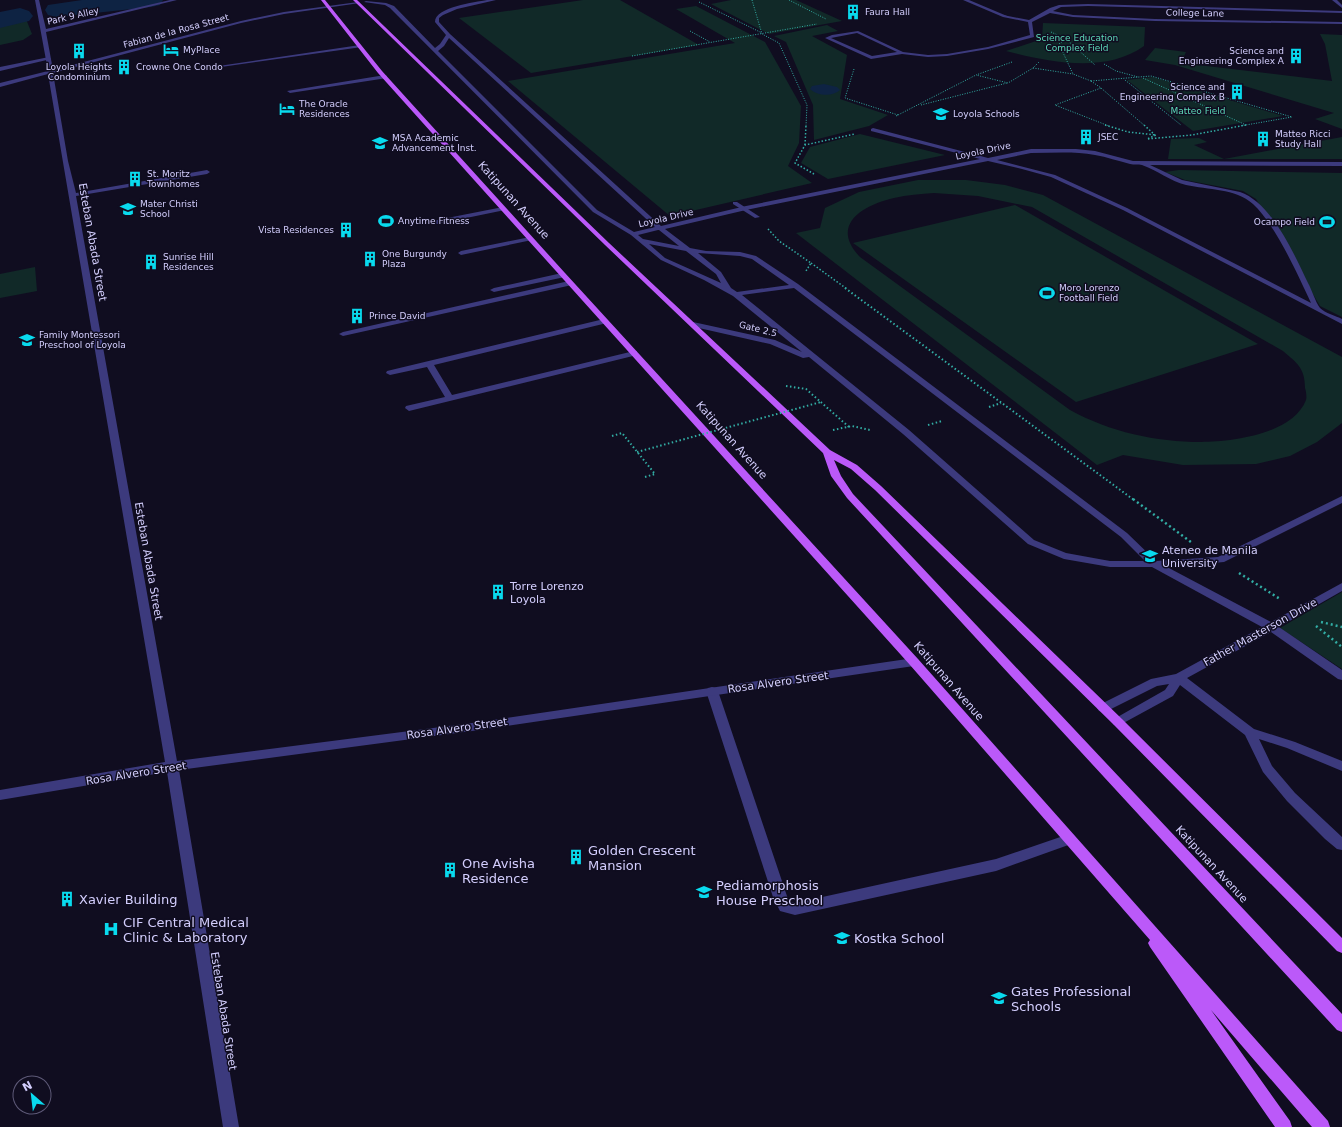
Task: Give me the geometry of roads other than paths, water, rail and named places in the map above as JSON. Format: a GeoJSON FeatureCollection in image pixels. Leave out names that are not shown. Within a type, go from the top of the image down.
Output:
{"type":"FeatureCollection","features":[{"type":"Feature","properties":{"kind":"main road","name":"Katipunan Avenue"},"geometry":{"type":"LineString","coordinates":[[323,0],[385,77],[569,283],[914,662],[1322,1127]]}},
{"type":"Feature","properties":{"kind":"main road","name":"Katipunan Avenue"},"geometry":{"type":"LineString","coordinates":[[357,1],[607,244],[827,452],[854,467],[878,488],[1118,722],[1342,947]]}},
{"type":"Feature","properties":{"kind":"main road","name":"Katipunan Avenue"},"geometry":{"type":"LineString","coordinates":[[827,452],[836,476],[850,496],[1342,1024]]}},
{"type":"Feature","properties":{"kind":"main road","name":"Katipunan Avenue"},"geometry":{"type":"LineString","coordinates":[[1122,898],[1284,1127]]}},
{"type":"Feature","properties":{"kind":"street","name":"Esteban Abada Street"},"geometry":{"type":"LineString","coordinates":[[37,0],[52,72],[65,161],[73,195],[172,766],[231,1127]]}},
{"type":"Feature","properties":{"kind":"street","name":"Park 9 Alley"},"geometry":{"type":"LineString","coordinates":[[44,31],[175,0]]}},
{"type":"Feature","properties":{"kind":"street"},"geometry":{"type":"LineString","coordinates":[[366,2],[379,0]]}},
{"type":"Feature","properties":{"kind":"street"},"geometry":{"type":"LineString","coordinates":[[440,15],[434,12],[472,0]]}},
{"type":"Feature","properties":{"kind":"street"},"geometry":{"type":"LineString","coordinates":[[494,0],[455,8],[440,15],[437,18],[437,22],[448,35],[661,229],[720,273],[728,289]]}},
{"type":"Feature","properties":{"kind":"street"},"geometry":{"type":"LineString","coordinates":[[965,0],[1005,16],[1030,21],[1061,6],[1088,5],[1342,12]]}},
{"type":"Feature","properties":{"kind":"street"},"geometry":{"type":"LineString","coordinates":[[1334,0],[1342,7]]}},
{"type":"Feature","properties":{"kind":"street","name":"Fabian de la Rosa Street"},"geometry":{"type":"LineString","coordinates":[[0,86],[225,26],[284,12],[357,1],[366,2]]}},
{"type":"Feature","properties":{"kind":"street"},"geometry":{"type":"LineString","coordinates":[[366,2],[386,4],[392,7],[595,211],[633,234],[663,259],[736,294],[906,432],[1031,542],[1064,556],[1110,564],[1154,564],[1220,560],[1342,499]]}},
{"type":"Feature","properties":{"kind":"street"},"geometry":{"type":"LineString","coordinates":[[1169,7],[1178,20]]}},
{"type":"Feature","properties":{"kind":"street","name":"College Lane"},"geometry":{"type":"LineString","coordinates":[[1048,11],[1073,16],[1178,20],[1342,23]]}},
{"type":"Feature","properties":{"kind":"street"},"geometry":{"type":"LineString","coordinates":[[902,53],[858,32],[827,37],[859,54],[871,58],[902,53],[928,56],[947,55],[1013,42],[1032,36],[1030,21]]}},
{"type":"Feature","properties":{"kind":"street"},"geometry":{"type":"LineString","coordinates":[[436,50],[442,45],[448,35]]}},
{"type":"Feature","properties":{"kind":"street"},"geometry":{"type":"LineString","coordinates":[[207,68],[360,46]]}},
{"type":"Feature","properties":{"kind":"street"},"geometry":{"type":"LineString","coordinates":[[0,69],[49,58]]}},
{"type":"Feature","properties":{"kind":"street"},"geometry":{"type":"LineString","coordinates":[[290,91],[385,77]]}},
{"type":"Feature","properties":{"kind":"street"},"geometry":{"type":"LineString","coordinates":[[873,130],[1053,176],[1084,190],[1342,322]]}},
{"type":"Feature","properties":{"kind":"street","name":"Loyola Drive"},"geometry":{"type":"LineString","coordinates":[[633,234],[661,229],[746,208],[987,160],[1008,154],[1054,150],[1095,154],[1133,163],[1342,164]]}},
{"type":"Feature","properties":{"kind":"street"},"geometry":{"type":"LineString","coordinates":[[1143,163],[1181,181],[1238,193],[1252,199],[1260,206],[1275,230],[1306,283],[1317,308]]}},
{"type":"Feature","properties":{"kind":"street"},"geometry":{"type":"LineString","coordinates":[[73,195],[208,172]]}},
{"type":"Feature","properties":{"kind":"street"},"geometry":{"type":"LineString","coordinates":[[735,203],[746,208],[757,217]]}},
{"type":"Feature","properties":{"kind":"street"},"geometry":{"type":"LineString","coordinates":[[437,222],[503,209]]}},
{"type":"Feature","properties":{"kind":"street"},"geometry":{"type":"LineString","coordinates":[[461,253],[530,239]]}},
{"type":"Feature","properties":{"kind":"street"},"geometry":{"type":"LineString","coordinates":[[640,241],[706,253],[740,254],[754,257],[795,286],[1124,535],[1154,564],[1271,627],[1342,676]]}},
{"type":"Feature","properties":{"kind":"street"},"geometry":{"type":"LineString","coordinates":[[494,290],[562,274]]}},
{"type":"Feature","properties":{"kind":"street"},"geometry":{"type":"LineString","coordinates":[[343,334],[569,283]]}},
{"type":"Feature","properties":{"kind":"street"},"geometry":{"type":"LineString","coordinates":[[736,294],[795,286]]}},
{"type":"Feature","properties":{"kind":"street"},"geometry":{"type":"LineString","coordinates":[[390,373],[604,321]]}},
{"type":"Feature","properties":{"kind":"street","name":"Gate 2.5"},"geometry":{"type":"LineString","coordinates":[[693,324],[772,342],[816,359]]}},
{"type":"Feature","properties":{"kind":"street"},"geometry":{"type":"LineString","coordinates":[[409,408],[634,353]]}},
{"type":"Feature","properties":{"kind":"street"},"geometry":{"type":"LineString","coordinates":[[429,364],[450,398]]}},
{"type":"Feature","properties":{"kind":"street","name":"Father Masterson Drive"},"geometry":{"type":"LineString","coordinates":[[1103,708],[1155,682],[1179,678],[1342,586]]}},
{"type":"Feature","properties":{"kind":"street","name":"Rosa Alvero Street"},"geometry":{"type":"LineString","coordinates":[[0,795],[172,766],[464,728],[914,662]]}},
{"type":"Feature","properties":{"kind":"street"},"geometry":{"type":"LineString","coordinates":[[1179,678],[1250,732],[1291,745],[1342,766]]}},
{"type":"Feature","properties":{"kind":"street","name":"Father Masterson Drive"},"geometry":{"type":"LineString","coordinates":[[1118,722],[1169,693],[1179,678]]}},
{"type":"Feature","properties":{"kind":"street"},"geometry":{"type":"LineString","coordinates":[[712,691],[780,897],[785,907],[796,909],[996,865],[1070,839]]}},
{"type":"Feature","properties":{"kind":"street"},"geometry":{"type":"LineString","coordinates":[[1250,732],[1267,769],[1291,797],[1330,835],[1342,844]]}},
{"type":"Feature","properties":{"kind":"water"},"geometry":{"type":"Polygon","coordinates":[[[824,84],[837,87],[840,90],[833,94],[825,95],[810,89],[812,86],[824,84]]]}},
{"type":"Feature","properties":{"kind":"waterway"},"geometry":{"type":"LineString","coordinates":[[57,10],[151,0]]}},
{"type":"Feature","properties":{"kind":"waterway"},"geometry":{"type":"LineString","coordinates":[[0,20],[20,16]]}},
{"type":"Feature","properties":{"kind":"place","name":"Faura Hall"},"geometry":{"type":"Point","coordinates":[853,12]}},
{"type":"Feature","properties":{"kind":"place","name":"MyPlace"},"geometry":{"type":"Point","coordinates":[171,50]}},
{"type":"Feature","properties":{"kind":"place","name":"Loyola Heights Condominium"},"geometry":{"type":"Point","coordinates":[79,51]}},
{"type":"Feature","properties":{"kind":"place","name":"Science and Engineering Complex A"},"geometry":{"type":"Point","coordinates":[1296,56]}},
{"type":"Feature","properties":{"kind":"place","name":"Crowne One Condo"},"geometry":{"type":"Point","coordinates":[124,67]}},
{"type":"Feature","properties":{"kind":"place","name":"Science and Engineering Complex B"},"geometry":{"type":"Point","coordinates":[1237,92]}},
{"type":"Feature","properties":{"kind":"place","name":"The Oracle Residences"},"geometry":{"type":"Point","coordinates":[287,109]}},
{"type":"Feature","properties":{"kind":"place","name":"Loyola Schools"},"geometry":{"type":"Point","coordinates":[941,114]}},
{"type":"Feature","properties":{"kind":"place","name":"JSEC"},"geometry":{"type":"Point","coordinates":[1086,137]}},
{"type":"Feature","properties":{"kind":"place","name":"Matteo Ricci Study Hall"},"geometry":{"type":"Point","coordinates":[1263,139]}},
{"type":"Feature","properties":{"kind":"place","name":"MSA Academic Advancement Inst."},"geometry":{"type":"Point","coordinates":[380,143]}},
{"type":"Feature","properties":{"kind":"place","name":"St. Moritz Townhomes"},"geometry":{"type":"Point","coordinates":[135,179]}},
{"type":"Feature","properties":{"kind":"place","name":"Mater Christi School"},"geometry":{"type":"Point","coordinates":[128,209]}},
{"type":"Feature","properties":{"kind":"place","name":"Anytime Fitness"},"geometry":{"type":"Point","coordinates":[386,221]}},
{"type":"Feature","properties":{"kind":"place","name":"Ocampo Field"},"geometry":{"type":"Point","coordinates":[1327,222]}},
{"type":"Feature","properties":{"kind":"place","name":"Vista Residences"},"geometry":{"type":"Point","coordinates":[346,230]}},
{"type":"Feature","properties":{"kind":"place","name":"One Burgundy Plaza"},"geometry":{"type":"Point","coordinates":[370,259]}},
{"type":"Feature","properties":{"kind":"place","name":"Sunrise Hill Residences"},"geometry":{"type":"Point","coordinates":[151,262]}},
{"type":"Feature","properties":{"kind":"place","name":"Moro Lorenzo Football Field"},"geometry":{"type":"Point","coordinates":[1047,293]}},
{"type":"Feature","properties":{"kind":"place","name":"Prince David"},"geometry":{"type":"Point","coordinates":[357,316]}},
{"type":"Feature","properties":{"kind":"place","name":"Family Montessori Preschool of Loyola"},"geometry":{"type":"Point","coordinates":[27,340]}},
{"type":"Feature","properties":{"kind":"place","name":"Ateneo de Manila University"},"geometry":{"type":"Point","coordinates":[1150,556]}},
{"type":"Feature","properties":{"kind":"place","name":"Torre Lorenzo Loyola"},"geometry":{"type":"Point","coordinates":[498,592]}},
{"type":"Feature","properties":{"kind":"place","name":"Golden Crescent Mansion"},"geometry":{"type":"Point","coordinates":[576,857]}},
{"type":"Feature","properties":{"kind":"place","name":"One Avisha Residence"},"geometry":{"type":"Point","coordinates":[450,870]}},
{"type":"Feature","properties":{"kind":"place","name":"Pediamorphosis House Preschool"},"geometry":{"type":"Point","coordinates":[704,892]}},
{"type":"Feature","properties":{"kind":"place","name":"Xavier Building"},"geometry":{"type":"Point","coordinates":[67,899]}},
{"type":"Feature","properties":{"kind":"place","name":"CIF Central Medical Clinic & Laboratory"},"geometry":{"type":"Point","coordinates":[111,929]}},
{"type":"Feature","properties":{"kind":"place","name":"Kostka School"},"geometry":{"type":"Point","coordinates":[842,938]}},
{"type":"Feature","properties":{"kind":"place","name":"Gates Professional Schools"},"geometry":{"type":"Point","coordinates":[999,998]}},
{"type":"Feature","properties":{"kind":"park label","name":"Science Education Complex Field"},"geometry":{"type":"Point","coordinates":[1077,44]}},
{"type":"Feature","properties":{"kind":"park label","name":"Matteo Field"},"geometry":{"type":"Point","coordinates":[1198,111]}}]}
